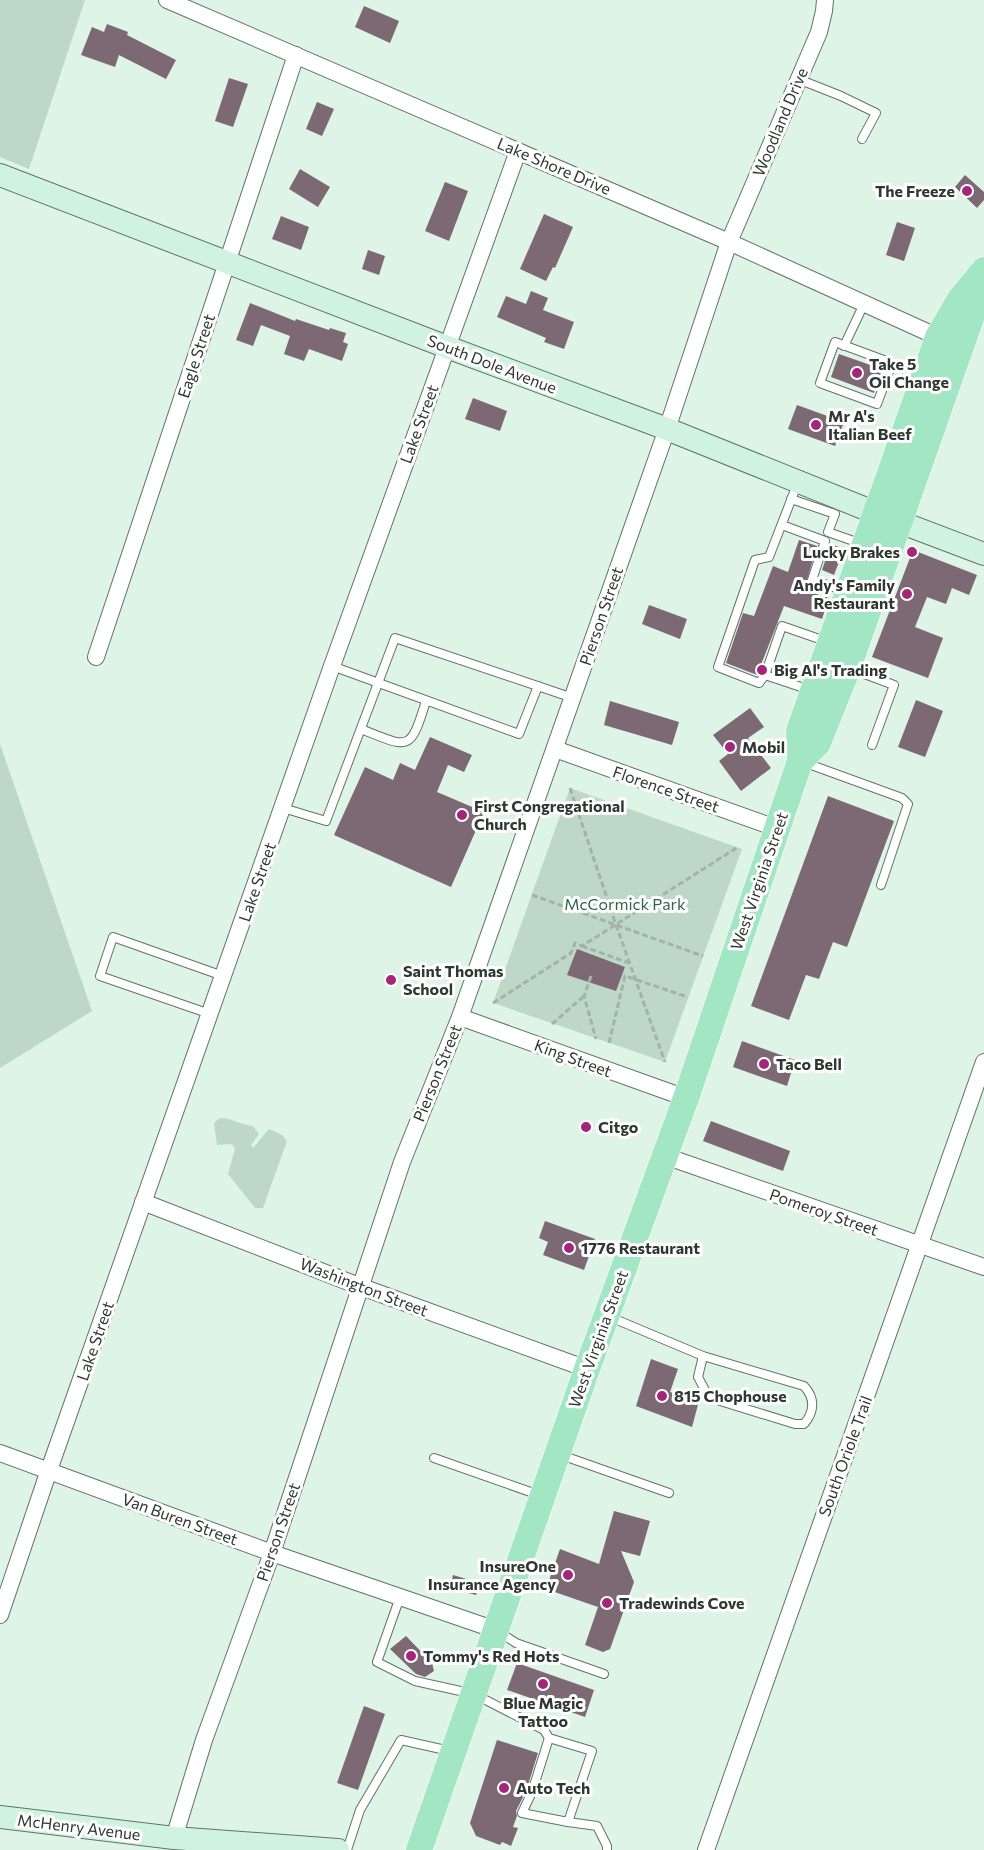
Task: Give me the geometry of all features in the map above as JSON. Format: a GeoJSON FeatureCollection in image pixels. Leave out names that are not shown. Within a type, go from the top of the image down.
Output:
{"type":"FeatureCollection","features":[{"type":"Feature","properties":{"kind":"main road"},"geometry":{"type":"LineString","coordinates":[[949,343],[960,298],[982,274]]}},
{"type":"Feature","properties":{"kind":"main road","name":"West Virginia Street"},"geometry":{"type":"LineString","coordinates":[[800,761],[818,743],[848,592],[864,545],[949,343]]}},
{"type":"Feature","properties":{"kind":"main road","name":"West Virginia Street"},"geometry":{"type":"LineString","coordinates":[[419,1850],[587,1369],[686,1098],[800,761],[799,731],[813,691],[834,657],[900,521],[949,343]]}},
{"type":"Feature","properties":{"kind":"street","name":"Lake Shore Drive"},"geometry":{"type":"LineString","coordinates":[[167,0],[729,242],[949,343]]}},
{"type":"Feature","properties":{"kind":"street","name":"Woodland Drive"},"geometry":{"type":"LineString","coordinates":[[729,242],[819,32],[825,0]]}},
{"type":"Feature","properties":{"kind":"street","name":"Eagle Street"},"geometry":{"type":"LineString","coordinates":[[96,657],[296,55]]}},
{"type":"Feature","properties":{"kind":"street","name":"Lake Street"},"geometry":{"type":"LineString","coordinates":[[0,1615],[143,1202],[518,151]]}},
{"type":"Feature","properties":{"kind":"street","name":"South Dole Avenue"},"geometry":{"type":"LineString","coordinates":[[0,175],[667,429],[794,490],[838,506],[876,513],[900,521],[984,554]]}},
{"type":"Feature","properties":{"kind":"street","name":"Pierson Street"},"geometry":{"type":"LineString","coordinates":[[174,1838],[204,1740],[272,1553],[402,1162],[460,1017],[667,429],[729,242]]}},
{"type":"Feature","properties":{"kind":"street","name":"Florence Street"},"geometry":{"type":"LineString","coordinates":[[555,749],[776,828]]}},
{"type":"Feature","properties":{"kind":"street","name":"King Street"},"geometry":{"type":"LineString","coordinates":[[460,1017],[686,1098]]}},
{"type":"Feature","properties":{"kind":"street","name":"South Oriole Trail"},"geometry":{"type":"LineString","coordinates":[[706,1850],[984,1062]]}},
{"type":"Feature","properties":{"kind":"street","name":"Pomeroy Street"},"geometry":{"type":"LineString","coordinates":[[665,1156],[984,1267]]}},
{"type":"Feature","properties":{"kind":"street","name":"Washington Street"},"geometry":{"type":"LineString","coordinates":[[143,1202],[359,1286],[587,1369]]}},
{"type":"Feature","properties":{"kind":"street","name":"Van Buren Street"},"geometry":{"type":"LineString","coordinates":[[0,1453],[272,1553],[496,1630]]}},
{"type":"Feature","properties":{"kind":"street","name":"McHenry Avenue"},"geometry":{"type":"LineString","coordinates":[[0,1817],[174,1838],[338,1850]]}},
{"type":"Feature","properties":{"kind":"lane"},"geometry":{"type":"LineString","coordinates":[[798,79],[876,113],[862,140]]}},
{"type":"Feature","properties":{"kind":"lane"},"geometry":{"type":"LineString","coordinates":[[844,346],[864,304]]}},
{"type":"Feature","properties":{"kind":"lane"},"geometry":{"type":"LineString","coordinates":[[835,342],[844,346],[889,362],[891,366],[877,404],[820,383],[835,342]]}},
{"type":"Feature","properties":{"kind":"lane"},"geometry":{"type":"LineString","coordinates":[[794,490],[769,556],[755,560],[718,668],[759,683],[765,675],[782,626],[834,657],[894,685],[872,745]]}},
{"type":"Feature","properties":{"kind":"lane"},"geometry":{"type":"LineString","coordinates":[[838,506],[812,579],[848,592]]}},
{"type":"Feature","properties":{"kind":"lane"},"geometry":{"type":"LineString","coordinates":[[782,525],[864,545]]}},
{"type":"Feature","properties":{"kind":"lane"},"geometry":{"type":"LineString","coordinates":[[283,808],[326,821],[395,638],[573,698]]}},
{"type":"Feature","properties":{"kind":"lane"},"geometry":{"type":"LineString","coordinates":[[333,666],[519,734],[538,686]]}},
{"type":"Feature","properties":{"kind":"lane"},"geometry":{"type":"LineString","coordinates":[[765,675],[813,691]]}},
{"type":"Feature","properties":{"kind":"lane"},"geometry":{"type":"LineString","coordinates":[[361,729],[397,743],[407,742],[417,730],[426,701]]}},
{"type":"Feature","properties":{"kind":"lane"},"geometry":{"type":"LineString","coordinates":[[800,761],[902,798],[908,804],[881,885]]}},
{"type":"Feature","properties":{"kind":"lane"},"geometry":{"type":"LineString","coordinates":[[210,1014],[100,976],[113,937],[224,976]]}},
{"type":"Feature","properties":{"kind":"lane"},"geometry":{"type":"LineString","coordinates":[[606,1316],[703,1356],[804,1386],[811,1393],[814,1402],[809,1418],[804,1424],[795,1424],[717,1400],[707,1394],[698,1377],[703,1356]]}},
{"type":"Feature","properties":{"kind":"lane"},"geometry":{"type":"LineString","coordinates":[[557,1454],[669,1493]]}},
{"type":"Feature","properties":{"kind":"lane"},"geometry":{"type":"LineString","coordinates":[[434,1458],[543,1496]]}},
{"type":"Feature","properties":{"kind":"lane"},"geometry":{"type":"LineString","coordinates":[[400,1597],[377,1662],[415,1681],[474,1694],[544,1730],[549,1738],[591,1751],[568,1822]]}},
{"type":"Feature","properties":{"kind":"lane"},"geometry":{"type":"LineString","coordinates":[[496,1630],[516,1643],[604,1674]]}},
{"type":"Feature","properties":{"kind":"lane"},"geometry":{"type":"LineString","coordinates":[[549,1738],[532,1792],[522,1813],[597,1826],[607,1850]]}},
{"type":"Feature","properties":{"kind":"lane"},"geometry":{"type":"LineString","coordinates":[[347,1850],[360,1810],[401,1740],[454,1752]]}},
{"type":"Feature","properties":{"kind":"path"},"geometry":{"type":"LineString","coordinates":[[570,788],[615,925],[665,1062]]}},
{"type":"Feature","properties":{"kind":"path"},"geometry":{"type":"LineString","coordinates":[[582,946],[738,847]]}},
{"type":"Feature","properties":{"kind":"path"},"geometry":{"type":"LineString","coordinates":[[532,894],[703,956]]}},
{"type":"Feature","properties":{"kind":"path"},"geometry":{"type":"LineString","coordinates":[[493,1004],[571,953],[575,943],[629,963]]}},
{"type":"Feature","properties":{"kind":"path"},"geometry":{"type":"LineString","coordinates":[[552,1024],[584,996],[591,976]]}},
{"type":"Feature","properties":{"kind":"path"},"geometry":{"type":"LineString","coordinates":[[609,1043],[626,976],[635,981],[688,997]]}},
{"type":"Feature","properties":{"kind":"path"},"geometry":{"type":"LineString","coordinates":[[584,996],[596,1039]]}},
{"type":"Feature","properties":{"kind":"green space"},"geometry":{"type":"Polygon","coordinates":[[[0,0],[85,0],[29,169],[0,157],[0,0]]]}},
{"type":"Feature","properties":{"kind":"green space"},"geometry":{"type":"Polygon","coordinates":[[[0,744],[92,1011],[0,1068],[0,744]]]}},
{"type":"Feature","properties":{"kind":"green space","name":"McCormick Park"},"geometry":{"type":"Polygon","coordinates":[[[570,788],[742,849],[665,1062],[493,1003],[570,788]]]}},
{"type":"Feature","properties":{"kind":"green space"},"geometry":{"type":"Polygon","coordinates":[[[220,1118],[253,1126],[259,1134],[251,1145],[253,1148],[269,1129],[282,1135],[287,1141],[263,1208],[255,1208],[228,1174],[235,1149],[232,1144],[217,1145],[214,1123],[220,1118]]]}},
{"type":"Feature","properties":{"kind":"building"},"geometry":{"type":"Polygon","coordinates":[[[364,6],[399,21],[390,43],[355,27],[364,6]]]}},
{"type":"Feature","properties":{"kind":"building"},"geometry":{"type":"Polygon","coordinates":[[[107,24],[128,32],[127,35],[176,60],[166,79],[119,55],[115,67],[81,55],[92,27],[104,32],[107,24]]]}},
{"type":"Feature","properties":{"kind":"building"},"geometry":{"type":"Polygon","coordinates":[[[229,78],[248,84],[233,127],[215,121],[229,78]]]}},
{"type":"Feature","properties":{"kind":"building"},"geometry":{"type":"Polygon","coordinates":[[[317,102],[334,109],[322,136],[306,129],[317,102]]]}},
{"type":"Feature","properties":{"kind":"building"},"geometry":{"type":"Polygon","coordinates":[[[300,169],[330,187],[318,207],[289,189],[300,169]]]}},
{"type":"Feature","properties":{"kind":"building"},"geometry":{"type":"Polygon","coordinates":[[[965,175],[984,192],[984,200],[977,208],[955,187],[965,175]]]}},
{"type":"Feature","properties":{"kind":"building"},"geometry":{"type":"Polygon","coordinates":[[[445,182],[468,191],[449,241],[425,231],[445,182]]]}},
{"type":"Feature","properties":{"kind":"building"},"geometry":{"type":"Polygon","coordinates":[[[544,214],[573,227],[555,268],[553,267],[546,281],[520,269],[544,214]]]}},
{"type":"Feature","properties":{"kind":"building"},"geometry":{"type":"Polygon","coordinates":[[[281,216],[309,227],[301,250],[272,239],[281,216]]]}},
{"type":"Feature","properties":{"kind":"building"},"geometry":{"type":"Polygon","coordinates":[[[897,222],[915,228],[904,261],[886,255],[897,222]]]}},
{"type":"Feature","properties":{"kind":"building"},"geometry":{"type":"Polygon","coordinates":[[[368,250],[385,256],[379,275],[362,269],[368,250]]]}},
{"type":"Feature","properties":{"kind":"building"},"geometry":{"type":"Polygon","coordinates":[[[531,291],[548,298],[543,310],[574,322],[564,349],[544,342],[546,338],[497,317],[506,296],[526,304],[531,291]]]}},
{"type":"Feature","properties":{"kind":"building"},"geometry":{"type":"Polygon","coordinates":[[[250,303],[295,321],[296,319],[346,333],[343,342],[348,344],[342,361],[309,349],[304,361],[284,354],[290,336],[261,325],[253,346],[236,340],[250,303]]]}},
{"type":"Feature","properties":{"kind":"building","name":"Take 5 Oil Change"},"geometry":{"type":"Polygon","coordinates":[[[839,354],[882,369],[874,393],[831,377],[839,354]]]}},
{"type":"Feature","properties":{"kind":"building"},"geometry":{"type":"Polygon","coordinates":[[[473,398],[507,411],[500,431],[465,419],[473,398]]]}},
{"type":"Feature","properties":{"kind":"building","name":"Mr A's Italian Beef"},"geometry":{"type":"Polygon","coordinates":[[[797,405],[844,422],[835,446],[788,429],[797,405]]]}},
{"type":"Feature","properties":{"kind":"building"},"geometry":{"type":"Polygon","coordinates":[[[799,540],[817,546],[804,590],[829,598],[822,619],[784,606],[757,675],[726,663],[743,613],[754,616],[773,566],[788,572],[799,540]]]}},
{"type":"Feature","properties":{"kind":"building"},"geometry":{"type":"Polygon","coordinates":[[[831,544],[844,549],[834,575],[822,570],[831,544]]]}},
{"type":"Feature","properties":{"kind":"building"},"geometry":{"type":"Polygon","coordinates":[[[913,550],[977,575],[969,595],[952,588],[946,604],[927,597],[915,627],[943,638],[928,678],[872,657],[913,550]]]}},
{"type":"Feature","properties":{"kind":"building"},"geometry":{"type":"Polygon","coordinates":[[[649,605],[687,619],[680,639],[642,624],[649,605]]]}},
{"type":"Feature","properties":{"kind":"building"},"geometry":{"type":"Polygon","coordinates":[[[916,700],[943,711],[925,757],[898,747],[916,700]]]}},
{"type":"Feature","properties":{"kind":"building"},"geometry":{"type":"Polygon","coordinates":[[[610,701],[679,722],[672,745],[604,725],[610,701]]]}},
{"type":"Feature","properties":{"kind":"building"},"geometry":{"type":"Polygon","coordinates":[[[750,708],[764,727],[748,738],[771,768],[741,791],[719,761],[728,754],[713,735],[750,708]]]}},
{"type":"Feature","properties":{"kind":"building"},"geometry":{"type":"Polygon","coordinates":[[[430,737],[472,755],[464,772],[448,765],[437,792],[484,812],[451,887],[334,835],[365,767],[393,780],[400,763],[415,770],[430,737]]]}},
{"type":"Feature","properties":{"kind":"building"},"geometry":{"type":"Polygon","coordinates":[[[828,796],[894,821],[847,947],[833,942],[819,979],[806,975],[789,1020],[751,1006],[828,796]]]}},
{"type":"Feature","properties":{"kind":"building"},"geometry":{"type":"Polygon","coordinates":[[[577,949],[625,967],[616,991],[567,975],[577,949]]]}},
{"type":"Feature","properties":{"kind":"building","name":"Taco Bell"},"geometry":{"type":"Polygon","coordinates":[[[742,1041],[795,1060],[787,1086],[733,1067],[742,1041]]]}},
{"type":"Feature","properties":{"kind":"building"},"geometry":{"type":"Polygon","coordinates":[[[711,1121],[790,1151],[783,1171],[703,1141],[711,1121]]]}},
{"type":"Feature","properties":{"kind":"building","name":"1776 Restaurant"},"geometry":{"type":"Polygon","coordinates":[[[545,1221],[595,1239],[584,1270],[543,1255],[548,1242],[539,1238],[545,1221]]]}},
{"type":"Feature","properties":{"kind":"building","name":"815 Chophouse"},"geometry":{"type":"Polygon","coordinates":[[[651,1359],[678,1369],[670,1392],[699,1401],[692,1427],[636,1406],[651,1359]]]}},
{"type":"Feature","properties":{"kind":"building"},"geometry":{"type":"Polygon","coordinates":[[[614,1511],[650,1521],[640,1556],[621,1551],[634,1582],[610,1649],[603,1652],[585,1645],[598,1607],[546,1589],[560,1549],[599,1564],[614,1511]]]}},
{"type":"Feature","properties":{"kind":"building"},"geometry":{"type":"Polygon","coordinates":[[[453,1575],[480,1583],[476,1595],[450,1588],[453,1575]]]}},
{"type":"Feature","properties":{"kind":"building","name":"Tommy's Red Hots"},"geometry":{"type":"Polygon","coordinates":[[[406,1636],[432,1663],[434,1671],[425,1677],[416,1674],[390,1649],[406,1636]]]}},
{"type":"Feature","properties":{"kind":"building","name":"Blue Magic Tattoo"},"geometry":{"type":"Polygon","coordinates":[[[517,1663],[594,1690],[585,1717],[507,1690],[517,1663]]]}},
{"type":"Feature","properties":{"kind":"building"},"geometry":{"type":"Polygon","coordinates":[[[364,1706],[385,1714],[358,1790],[337,1783],[364,1706]]]}},
{"type":"Feature","properties":{"kind":"building","name":"Auto Tech"},"geometry":{"type":"Polygon","coordinates":[[[497,1740],[538,1753],[526,1791],[516,1811],[517,1816],[513,1827],[518,1828],[511,1846],[502,1842],[500,1845],[476,1836],[470,1823],[497,1740]]]}},
{"type":"Feature","properties":{"kind":"place","name":"The Freeze"},"geometry":{"type":"Point","coordinates":[967,191]}},
{"type":"Feature","properties":{"kind":"place","name":"Take 5 Oil Change"},"geometry":{"type":"Point","coordinates":[857,373]}},
{"type":"Feature","properties":{"kind":"place","name":"Mr A's Italian Beef"},"geometry":{"type":"Point","coordinates":[816,425]}},
{"type":"Feature","properties":{"kind":"place","name":"Lucky Brakes"},"geometry":{"type":"Point","coordinates":[912,552]}},
{"type":"Feature","properties":{"kind":"place","name":"Andy's Family Restaurant"},"geometry":{"type":"Point","coordinates":[907,594]}},
{"type":"Feature","properties":{"kind":"place","name":"Big Al's Trading"},"geometry":{"type":"Point","coordinates":[762,670]}},
{"type":"Feature","properties":{"kind":"place","name":"Mobil"},"geometry":{"type":"Point","coordinates":[730,747]}},
{"type":"Feature","properties":{"kind":"place","name":"First Congregational Church"},"geometry":{"type":"Point","coordinates":[462,815]}},
{"type":"Feature","properties":{"kind":"place","name":"Saint Thomas School"},"geometry":{"type":"Point","coordinates":[391,980]}},
{"type":"Feature","properties":{"kind":"place","name":"Taco Bell"},"geometry":{"type":"Point","coordinates":[764,1064]}},
{"type":"Feature","properties":{"kind":"place","name":"Citgo"},"geometry":{"type":"Point","coordinates":[586,1127]}},
{"type":"Feature","properties":{"kind":"place","name":"1776 Restaurant"},"geometry":{"type":"Point","coordinates":[569,1248]}},
{"type":"Feature","properties":{"kind":"place","name":"815 Chophouse"},"geometry":{"type":"Point","coordinates":[662,1396]}},
{"type":"Feature","properties":{"kind":"place","name":"InsureOne Insurance Agency"},"geometry":{"type":"Point","coordinates":[568,1575]}},
{"type":"Feature","properties":{"kind":"place","name":"Tradewinds Cove"},"geometry":{"type":"Point","coordinates":[607,1603]}},
{"type":"Feature","properties":{"kind":"place","name":"Tommy's Red Hots"},"geometry":{"type":"Point","coordinates":[411,1656]}},
{"type":"Feature","properties":{"kind":"place","name":"Blue Magic Tattoo"},"geometry":{"type":"Point","coordinates":[543,1684]}},
{"type":"Feature","properties":{"kind":"place","name":"Auto Tech"},"geometry":{"type":"Point","coordinates":[504,1788]}}]}
